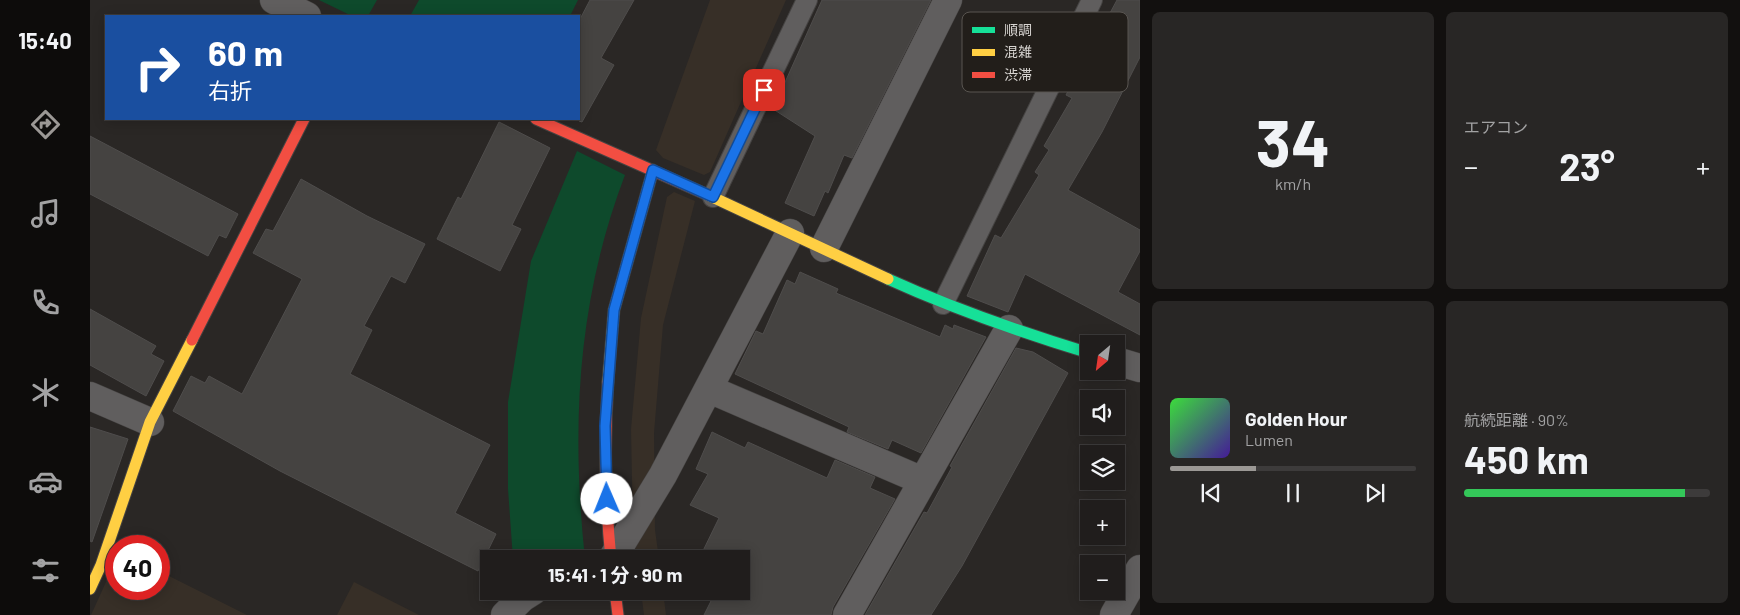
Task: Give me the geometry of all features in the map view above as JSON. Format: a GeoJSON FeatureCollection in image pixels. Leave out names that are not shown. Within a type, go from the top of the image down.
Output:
{"type":"FeatureCollection","features":[{"type":"Feature","properties":{"kind":"street"},"geometry":{"type":"LineString","coordinates":[[274,0],[305,15]]}},
{"type":"Feature","properties":{"kind":"street"},"geometry":{"type":"LineString","coordinates":[[824,248],[948,0]]}},
{"type":"Feature","properties":{"kind":"street"},"geometry":{"type":"LineString","coordinates":[[90,589],[96,563],[150,422],[303,120]]}},
{"type":"Feature","properties":{"kind":"street"},"geometry":{"type":"LineString","coordinates":[[538,120],[713,197],[942,304],[1008,329],[1080,350]]}},
{"type":"Feature","properties":{"kind":"street"},"geometry":{"type":"LineString","coordinates":[[610,550],[607,518],[605,426],[614,310],[653,170]]}},
{"type":"Feature","properties":{"kind":"street"},"geometry":{"type":"LineString","coordinates":[[617,550],[663,475],[790,234]]}},
{"type":"Feature","properties":{"kind":"street"},"geometry":{"type":"LineString","coordinates":[[847,615],[1008,329]]}},
{"type":"Feature","properties":{"kind":"street"},"geometry":{"type":"LineString","coordinates":[[1125,364],[1140,368]]}},
{"type":"Feature","properties":{"kind":"street"},"geometry":{"type":"LineString","coordinates":[[709,389],[923,480]]}},
{"type":"Feature","properties":{"kind":"street"},"geometry":{"type":"LineString","coordinates":[[90,396],[150,422]]}},
{"type":"Feature","properties":{"kind":"street"},"geometry":{"type":"LineString","coordinates":[[1114,615],[1140,569]]}},
{"type":"Feature","properties":{"kind":"street"},"geometry":{"type":"LineString","coordinates":[[505,615],[520,600]]}},
{"type":"Feature","properties":{"kind":"street"},"geometry":{"type":"LineString","coordinates":[[616,600],[618,615]]}},
{"type":"Feature","properties":{"kind":"lane"},"geometry":{"type":"LineString","coordinates":[[713,197],[807,0]]}},
{"type":"Feature","properties":{"kind":"lane"},"geometry":{"type":"LineString","coordinates":[[1086,12],[1092,0]]}},
{"type":"Feature","properties":{"kind":"lane"},"geometry":{"type":"LineString","coordinates":[[942,304],[1047,92]]}},
{"type":"Feature","properties":{"kind":"shaded area"},"geometry":{"type":"Polygon","coordinates":[[[710,0],[786,0],[710,172],[704,175],[663,158],[656,150],[710,0]]]}},
{"type":"Feature","properties":{"kind":"shaded area"},"geometry":{"type":"Polygon","coordinates":[[[674,192],[695,201],[663,325],[654,433],[655,530],[658,550],[636,550],[633,529],[631,429],[641,318],[667,197],[674,192]]]}},
{"type":"Feature","properties":{"kind":"shaded area"},"geometry":{"type":"Polygon","coordinates":[[[170,576],[247,615],[91,615],[105,584],[105,600],[170,600],[170,576]]]}},
{"type":"Feature","properties":{"kind":"shaded area"},"geometry":{"type":"Polygon","coordinates":[[[354,582],[419,615],[337,615],[354,582]]]}},
{"type":"Feature","properties":{"kind":"shaded area"},"geometry":{"type":"Polygon","coordinates":[[[642,600],[664,600],[666,615],[644,615],[642,600]]]}},
{"type":"Feature","properties":{"kind":"green space"},"geometry":{"type":"Polygon","coordinates":[[[319,0],[377,0],[369,15],[350,15],[319,0]]]}},
{"type":"Feature","properties":{"kind":"green space"},"geometry":{"type":"Polygon","coordinates":[[[419,0],[578,0],[570,15],[411,15],[419,0]]]}},
{"type":"Feature","properties":{"kind":"green space"},"geometry":{"type":"Polygon","coordinates":[[[577,151],[625,175],[609,222],[597,269],[582,364],[579,412],[579,461],[584,550],[512,550],[508,489],[508,402],[531,261],[577,151]]]}},
{"type":"Feature","properties":{"kind":"building"},"geometry":{"type":"Polygon","coordinates":[[[590,0],[634,0],[601,58],[614,65],[582,122],[579,121],[580,19],[590,0]]]}},
{"type":"Feature","properties":{"kind":"building"},"geometry":{"type":"Polygon","coordinates":[[[822,0],[931,0],[852,158],[844,155],[828,193],[825,191],[814,216],[785,203],[815,136],[773,109],[822,0]]]}},
{"type":"Feature","properties":{"kind":"building"},"geometry":{"type":"Polygon","coordinates":[[[1117,0],[1140,0],[1140,57],[1128,81],[1128,12],[1111,12],[1117,0]]]}},
{"type":"Feature","properties":{"kind":"building"},"geometry":{"type":"Polygon","coordinates":[[[1068,92],[1122,92],[1102,132],[1068,190],[1140,230],[1140,251],[1118,292],[1140,304],[1140,335],[1025,274],[1008,312],[967,296],[995,235],[1001,238],[1039,175],[1035,172],[1049,150],[1044,146],[1072,98],[1066,95],[1068,92]]]}},
{"type":"Feature","properties":{"kind":"building"},"geometry":{"type":"Polygon","coordinates":[[[499,122],[550,148],[512,225],[521,229],[500,271],[437,239],[458,197],[461,199],[499,122]]]}},
{"type":"Feature","properties":{"kind":"building"},"geometry":{"type":"Polygon","coordinates":[[[90,136],[238,214],[226,238],[219,235],[208,256],[90,194],[90,136]]]}},
{"type":"Feature","properties":{"kind":"building"},"geometry":{"type":"Polygon","coordinates":[[[301,179],[367,216],[425,244],[405,283],[391,276],[364,326],[372,330],[350,374],[490,445],[455,513],[496,534],[488,550],[480,550],[480,567],[478,571],[280,471],[173,411],[191,376],[205,383],[209,376],[242,394],[302,279],[253,253],[266,229],[273,231],[301,179]]]}},
{"type":"Feature","properties":{"kind":"building"},"geometry":{"type":"Polygon","coordinates":[[[800,272],[838,289],[836,293],[940,337],[945,325],[953,329],[954,325],[986,337],[921,453],[892,440],[888,449],[847,432],[849,427],[735,374],[756,331],[763,334],[787,280],[795,284],[800,272]]]}},
{"type":"Feature","properties":{"kind":"building"},"geometry":{"type":"Polygon","coordinates":[[[90,309],[156,346],[151,354],[164,361],[146,396],[90,365],[90,309]]]}},
{"type":"Feature","properties":{"kind":"building"},"geometry":{"type":"Polygon","coordinates":[[[1016,348],[1033,352],[1068,373],[962,566],[931,615],[865,615],[924,512],[927,513],[952,467],[950,466],[1016,348]]]}},
{"type":"Feature","properties":{"kind":"building"},"geometry":{"type":"Polygon","coordinates":[[[90,427],[128,439],[92,542],[90,541],[90,427]]]}},
{"type":"Feature","properties":{"kind":"building"},"geometry":{"type":"Polygon","coordinates":[[[712,432],[745,448],[748,442],[827,478],[835,460],[875,477],[870,488],[895,499],[833,607],[831,615],[704,615],[711,601],[709,600],[750,600],[750,550],[703,550],[719,518],[690,505],[708,474],[696,469],[712,432]]]}},
{"type":"Feature","properties":{"kind":"traffic: fast"},"geometry":{"type":"LineString","coordinates":[[888,279],[987,319],[1080,350]]}},
{"type":"Feature","properties":{"kind":"traffic: slow"},"geometry":{"type":"LineString","coordinates":[[608,382],[614,310],[653,170]]}},
{"type":"Feature","properties":{"kind":"traffic: slow"},"geometry":{"type":"LineString","coordinates":[[708,195],[888,279]]}},
{"type":"Feature","properties":{"kind":"traffic: slow"},"geometry":{"type":"LineString","coordinates":[[90,589],[101,565],[150,422],[192,340]]}},
{"type":"Feature","properties":{"kind":"traffic: jam"},"geometry":{"type":"LineString","coordinates":[[192,340],[303,120]]}},
{"type":"Feature","properties":{"kind":"traffic: jam"},"geometry":{"type":"LineString","coordinates":[[538,120],[708,195]]}},
{"type":"Feature","properties":{"kind":"traffic: jam"},"geometry":{"type":"LineString","coordinates":[[608,382],[606,470],[610,550]]}},
{"type":"Feature","properties":{"kind":"traffic: jam"},"geometry":{"type":"LineString","coordinates":[[616,600],[618,615]]}},
{"type":"Feature","properties":{"kind":"route"},"geometry":{"type":"LineString","coordinates":[[607,499],[605,426],[614,310],[653,170],[713,197],[764,90]]}}]}
